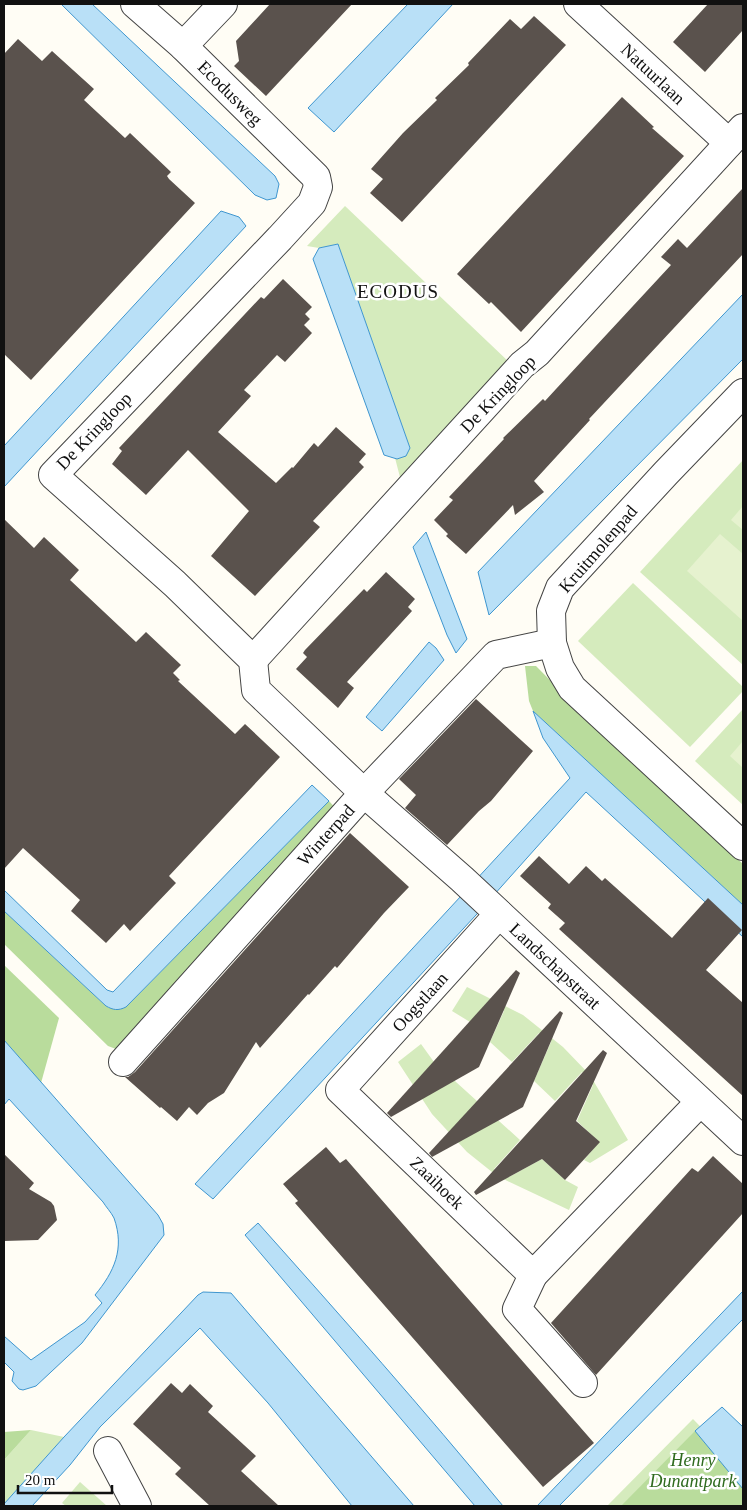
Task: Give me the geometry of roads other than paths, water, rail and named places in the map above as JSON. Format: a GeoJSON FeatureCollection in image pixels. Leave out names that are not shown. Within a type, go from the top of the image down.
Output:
{"type":"FeatureCollection","features":[{"type":"Feature","properties":{"kind":"street","name":"Ecodusweg"},"geometry":{"type":"LineString","coordinates":[[135,4],[183,46],[316,177],[318,187]]}},
{"type":"Feature","properties":{"kind":"street"},"geometry":{"type":"LineString","coordinates":[[183,46],[223,4]]}},
{"type":"Feature","properties":{"kind":"street","name":"Natuurlaan"},"geometry":{"type":"LineString","coordinates":[[578,4],[736,135]]}},
{"type":"Feature","properties":{"kind":"street","name":"De Kringloop"},"geometry":{"type":"LineString","coordinates":[[318,187],[312,203],[280,238],[53,475],[175,584],[253,660],[515,372],[537,353],[736,135]]}},
{"type":"Feature","properties":{"kind":"street","name":"Kruitmolenpad"},"geometry":{"type":"LineString","coordinates":[[743,393],[560,588],[551,611],[552,643],[560,668],[572,688],[743,846]]}},
{"type":"Feature","properties":{"kind":"street","name":"Winterpad"},"geometry":{"type":"LineString","coordinates":[[123,1062],[364,793],[496,655],[552,643]]}},
{"type":"Feature","properties":{"kind":"street"},"geometry":{"type":"LineString","coordinates":[[253,660],[256,690],[364,793]]}},
{"type":"Feature","properties":{"kind":"street","name":"Landschapstraat"},"geometry":{"type":"LineString","coordinates":[[364,793],[462,879],[743,1141]]}},
{"type":"Feature","properties":{"kind":"street","name":"Oogstlaan"},"geometry":{"type":"LineString","coordinates":[[340,1090],[494,910]]}},
{"type":"Feature","properties":{"kind":"street","name":"Zaaihoek"},"geometry":{"type":"LineString","coordinates":[[340,1090],[533,1275]]}},
{"type":"Feature","properties":{"kind":"street"},"geometry":{"type":"LineString","coordinates":[[583,1383],[517,1309],[533,1275],[700,1102]]}},
{"type":"Feature","properties":{"kind":"street"},"geometry":{"type":"LineString","coordinates":[[108,1451],[137,1506]]}},
{"type":"Feature","properties":{"kind":"water"},"geometry":{"type":"Polygon","coordinates":[[[61,4],[92,4],[275,176],[279,184],[276,198],[267,200],[255,195],[61,4]]]}},
{"type":"Feature","properties":{"kind":"water"},"geometry":{"type":"Polygon","coordinates":[[[408,4],[453,4],[334,132],[308,108],[408,4]]]}},
{"type":"Feature","properties":{"kind":"water"},"geometry":{"type":"Polygon","coordinates":[[[221,211],[239,217],[246,226],[4,487],[4,446],[221,211]]]}},
{"type":"Feature","properties":{"kind":"water"},"geometry":{"type":"Polygon","coordinates":[[[338,244],[410,448],[406,456],[397,459],[384,455],[313,259],[319,248],[338,244]]]}},
{"type":"Feature","properties":{"kind":"water"},"geometry":{"type":"Polygon","coordinates":[[[743,294],[743,359],[489,615],[478,572],[743,294]]]}},
{"type":"Feature","properties":{"kind":"water"},"geometry":{"type":"Polygon","coordinates":[[[426,532],[467,639],[456,653],[447,635],[413,547],[426,532]]]}},
{"type":"Feature","properties":{"kind":"water"},"geometry":{"type":"Polygon","coordinates":[[[429,642],[436,648],[444,660],[382,731],[366,717],[429,642]]]}},
{"type":"Feature","properties":{"kind":"water"},"geometry":{"type":"Polygon","coordinates":[[[533,711],[743,905],[743,937],[586,792],[476,915],[213,1199],[195,1184],[570,778],[543,738],[533,711]]]}},
{"type":"Feature","properties":{"kind":"water"},"geometry":{"type":"Polygon","coordinates":[[[312,785],[329,801],[126,1007],[116,1010],[106,1006],[4,911],[4,890],[107,990],[113,992],[312,785]]]}},
{"type":"Feature","properties":{"kind":"water"},"geometry":{"type":"Polygon","coordinates":[[[4,1040],[158,1215],[163,1224],[164,1235],[82,1343],[36,1386],[23,1390],[19,1389],[12,1381],[14,1372],[4,1362],[4,1336],[31,1360],[85,1322],[102,1303],[95,1295],[108,1278],[116,1260],[118,1240],[114,1218],[103,1202],[9,1099],[4,1105],[4,1040]]]}},
{"type":"Feature","properties":{"kind":"water"},"geometry":{"type":"Polygon","coordinates":[[[258,1223],[382,1363],[503,1506],[475,1506],[245,1235],[258,1223]]]}},
{"type":"Feature","properties":{"kind":"water"},"geometry":{"type":"Polygon","coordinates":[[[743,1291],[743,1319],[559,1506],[537,1506],[743,1291]]]}},
{"type":"Feature","properties":{"kind":"water"},"geometry":{"type":"Polygon","coordinates":[[[203,1292],[231,1293],[414,1506],[352,1506],[268,1403],[200,1328],[100,1427],[70,1465],[32,1506],[4,1506],[64,1437],[198,1295],[203,1292]]]}},
{"type":"Feature","properties":{"kind":"water"},"geometry":{"type":"Polygon","coordinates":[[[722,1407],[743,1427],[743,1489],[695,1431],[722,1407]]]}},
{"type":"Feature","properties":{"kind":"district","name":"ECODUS"},"geometry":{"type":"Point","coordinates":[398,291]}},
{"type":"Feature","properties":{"kind":"park label","name":"Henry Dunantpark"},"geometry":{"type":"Point","coordinates":[693,1470]}}]}
